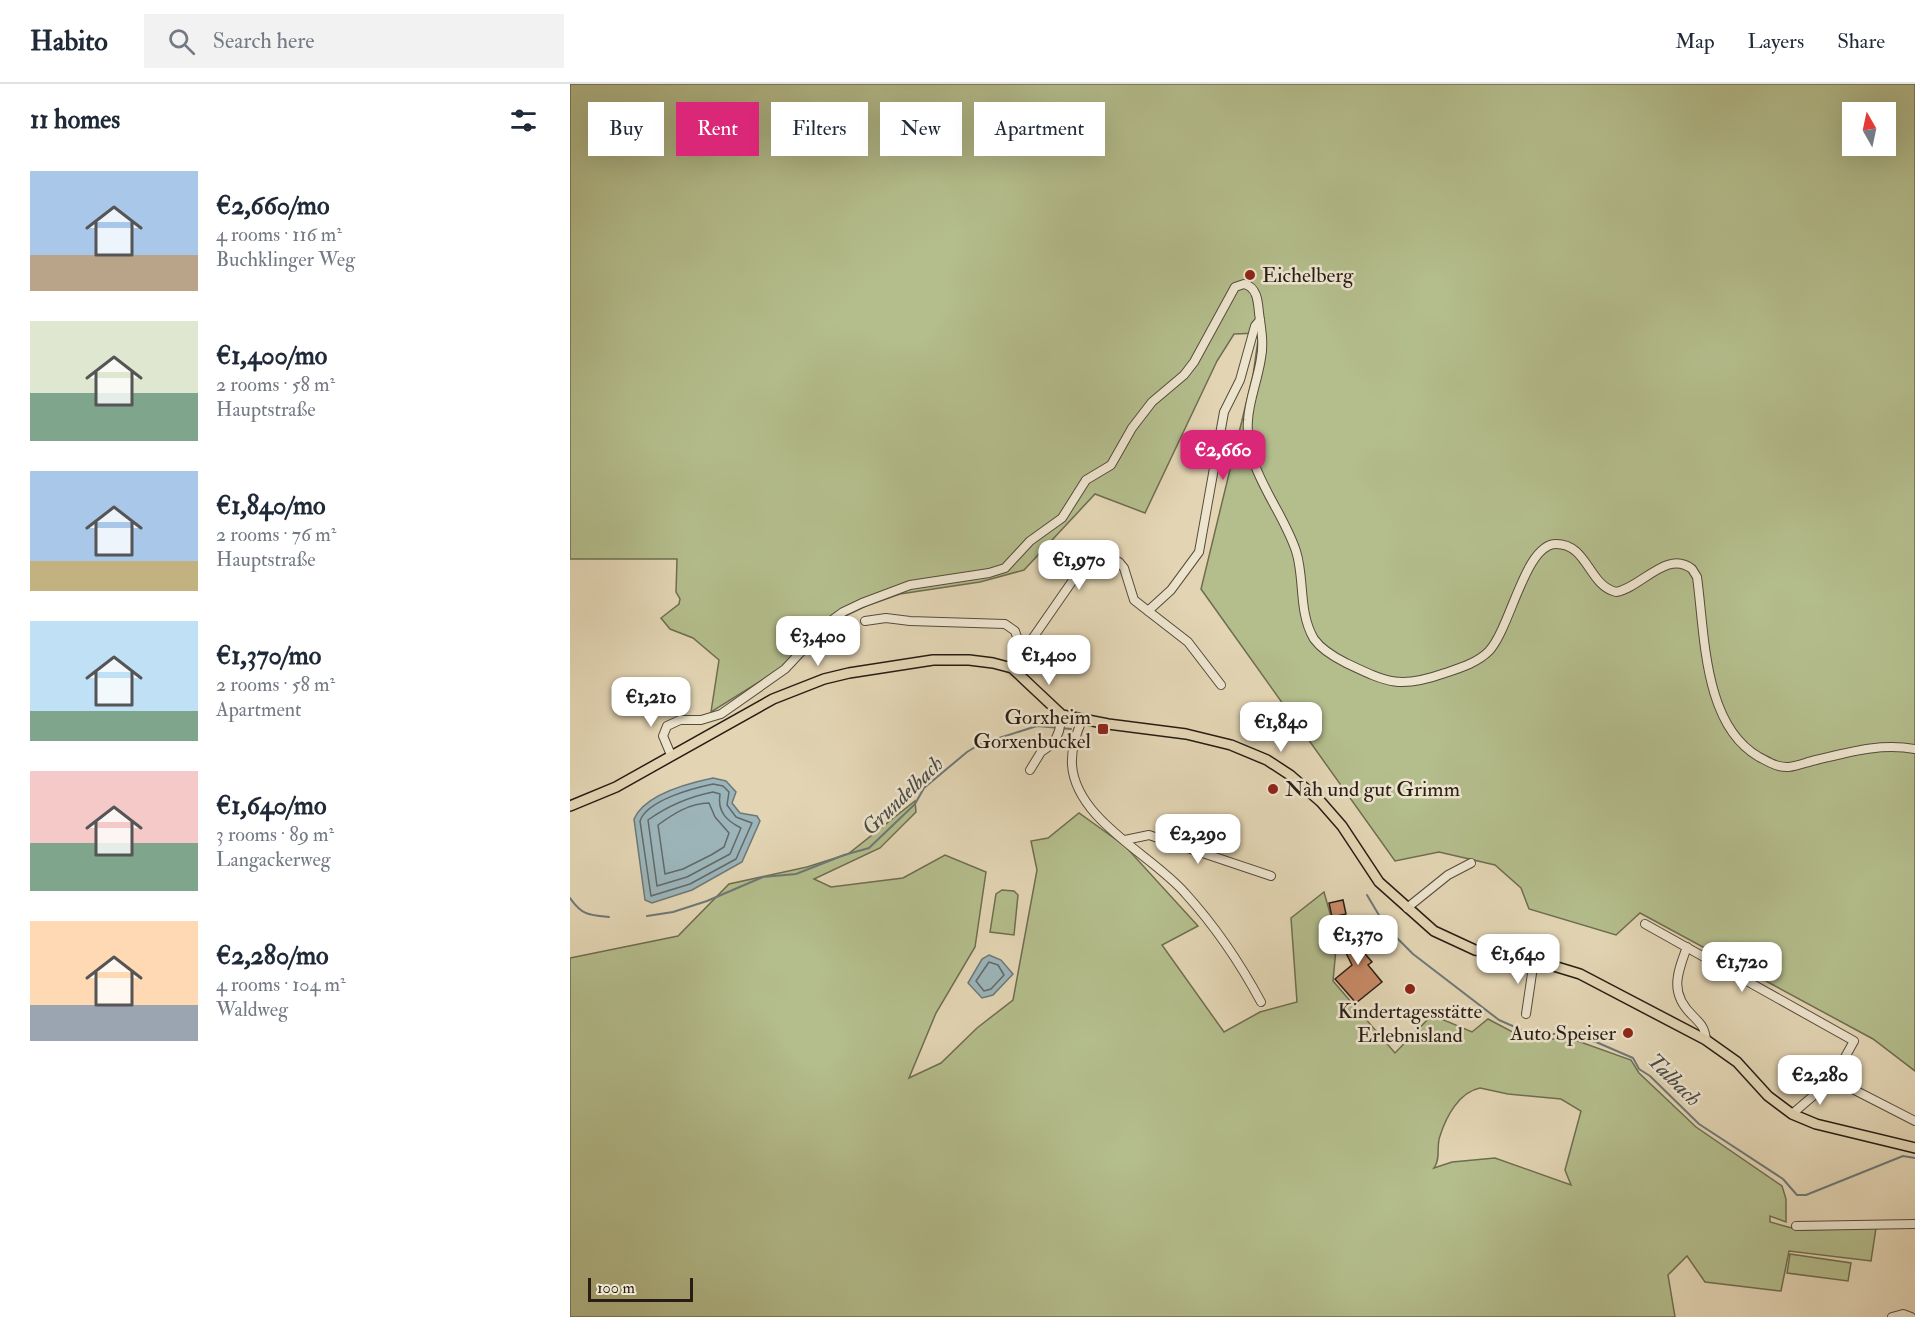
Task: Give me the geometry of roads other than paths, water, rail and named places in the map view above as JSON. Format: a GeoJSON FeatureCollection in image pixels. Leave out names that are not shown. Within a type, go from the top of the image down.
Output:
{"type":"FeatureCollection","features":[{"type":"Feature","properties":{"kind":"main road"},"geometry":{"type":"LineString","coordinates":[[570,806],[616,787],[773,699],[807,685],[849,673],[933,660],[958,659],[993,663],[1012,669],[1061,723],[1082,720],[1186,734],[1231,745],[1267,760],[1290,775],[1321,802],[1342,826],[1379,882],[1434,931],[1455,943],[1484,952],[1534,960],[1580,974],[1706,1040],[1737,1062],[1768,1096],[1792,1114],[1816,1124],[1915,1148]]}},
{"type":"Feature","properties":{"kind":"street"},"geometry":{"type":"LineString","coordinates":[[671,755],[663,736],[667,726],[675,721],[705,720],[721,714],[785,669],[821,630],[843,612],[910,585],[989,573],[1005,567],[1030,541],[1062,518],[1086,480],[1111,465],[1127,435],[1147,408],[1184,375],[1194,362],[1235,287],[1244,284],[1252,288],[1258,301],[1262,357],[1248,418],[1250,450],[1258,474],[1296,552],[1301,594],[1309,627],[1324,650],[1344,662],[1388,681],[1400,684],[1416,683],[1479,660],[1489,651],[1500,637],[1533,558],[1547,546],[1567,545],[1576,550],[1602,585],[1616,592],[1630,589],[1668,564],[1678,563],[1692,569],[1697,578],[1707,663],[1712,688],[1721,713],[1752,752],[1770,763],[1789,767],[1868,747],[1899,746],[1915,749]]}},
{"type":"Feature","properties":{"kind":"street"},"geometry":{"type":"LineString","coordinates":[[1148,611],[1171,590],[1199,552],[1224,412],[1240,380],[1255,326],[1260,320]]}},
{"type":"Feature","properties":{"kind":"street"},"geometry":{"type":"LineString","coordinates":[[1012,669],[1070,581],[1080,570],[1099,559],[1113,558],[1122,564],[1132,598],[1188,642],[1221,685]]}},
{"type":"Feature","properties":{"kind":"street"},"geometry":{"type":"LineString","coordinates":[[865,621],[886,618],[1005,624],[1015,631],[1022,652]]}},
{"type":"Feature","properties":{"kind":"street"},"geometry":{"type":"LineString","coordinates":[[1082,720],[1072,753],[1074,779],[1080,792],[1096,815],[1184,891],[1240,963],[1261,1002]]}},
{"type":"Feature","properties":{"kind":"street"},"geometry":{"type":"LineString","coordinates":[[1030,770],[1041,752],[1054,743],[1061,723]]}},
{"type":"Feature","properties":{"kind":"street"},"geometry":{"type":"LineString","coordinates":[[1125,840],[1149,835],[1271,876]]}},
{"type":"Feature","properties":{"kind":"street"},"geometry":{"type":"LineString","coordinates":[[1407,909],[1448,875],[1472,863]]}},
{"type":"Feature","properties":{"kind":"street"},"geometry":{"type":"LineString","coordinates":[[1645,924],[1854,1041],[1833,1079],[1792,1114]]}},
{"type":"Feature","properties":{"kind":"street"},"geometry":{"type":"LineString","coordinates":[[1687,947],[1677,971],[1677,984],[1684,1006],[1704,1027],[1706,1040]]}},
{"type":"Feature","properties":{"kind":"street"},"geometry":{"type":"LineString","coordinates":[[1526,1014],[1534,960]]}},
{"type":"Feature","properties":{"kind":"street"},"geometry":{"type":"LineString","coordinates":[[1833,1079],[1915,1120]]}},
{"type":"Feature","properties":{"kind":"street"},"geometry":{"type":"LineString","coordinates":[[1796,1226],[1915,1224]]}},
{"type":"Feature","properties":{"kind":"street"},"geometry":{"type":"LineString","coordinates":[[1892,1317],[1903,1314],[1911,1317]]}},
{"type":"Feature","properties":{"kind":"water"},"geometry":{"type":"Polygon","coordinates":[[[713,778],[726,781],[736,792],[732,803],[740,813],[757,816],[760,821],[742,862],[692,890],[652,903],[645,900],[634,819],[640,810],[658,796],[713,778]]]}},
{"type":"Feature","properties":{"kind":"water"},"geometry":{"type":"Polygon","coordinates":[[[989,955],[1001,960],[1013,974],[993,995],[982,998],[968,983],[982,959],[989,955]]]}},
{"type":"Feature","properties":{"kind":"waterway","name":"Grundelbach"},"geometry":{"type":"LineString","coordinates":[[647,916],[673,912],[707,901],[763,877],[796,874],[869,848],[915,804],[924,788],[980,744],[1037,726],[1071,729]]}},
{"type":"Feature","properties":{"kind":"waterway","name":"Talbach"},"geometry":{"type":"LineString","coordinates":[[1367,895],[1386,927],[1413,954],[1499,1020],[1531,1034],[1567,1034],[1596,1042],[1633,1058],[1639,1069],[1650,1076],[1699,1124],[1783,1179],[1797,1195],[1806,1195],[1903,1156],[1915,1158]]}},
{"type":"Feature","properties":{"kind":"waterway","name":"Grundelbach"},"geometry":{"type":"LineString","coordinates":[[570,898],[578,908],[586,913],[609,917]]}},
{"type":"Feature","properties":{"kind":"place","name":"Eichelberg"},"geometry":{"type":"Point","coordinates":[1250,275]}},
{"type":"Feature","properties":{"kind":"place","name":"Gorxheim Gorxenbuckel"},"geometry":{"type":"Point","coordinates":[1103,729]}},
{"type":"Feature","properties":{"kind":"place","name":"Nah und gut Grimm"},"geometry":{"type":"Point","coordinates":[1273,789]}},
{"type":"Feature","properties":{"kind":"place","name":"Kindertagesstätte Erlebnisland"},"geometry":{"type":"Point","coordinates":[1410,989]}},
{"type":"Feature","properties":{"kind":"place","name":"Auto Speiser"},"geometry":{"type":"Point","coordinates":[1628,1033]}}]}
